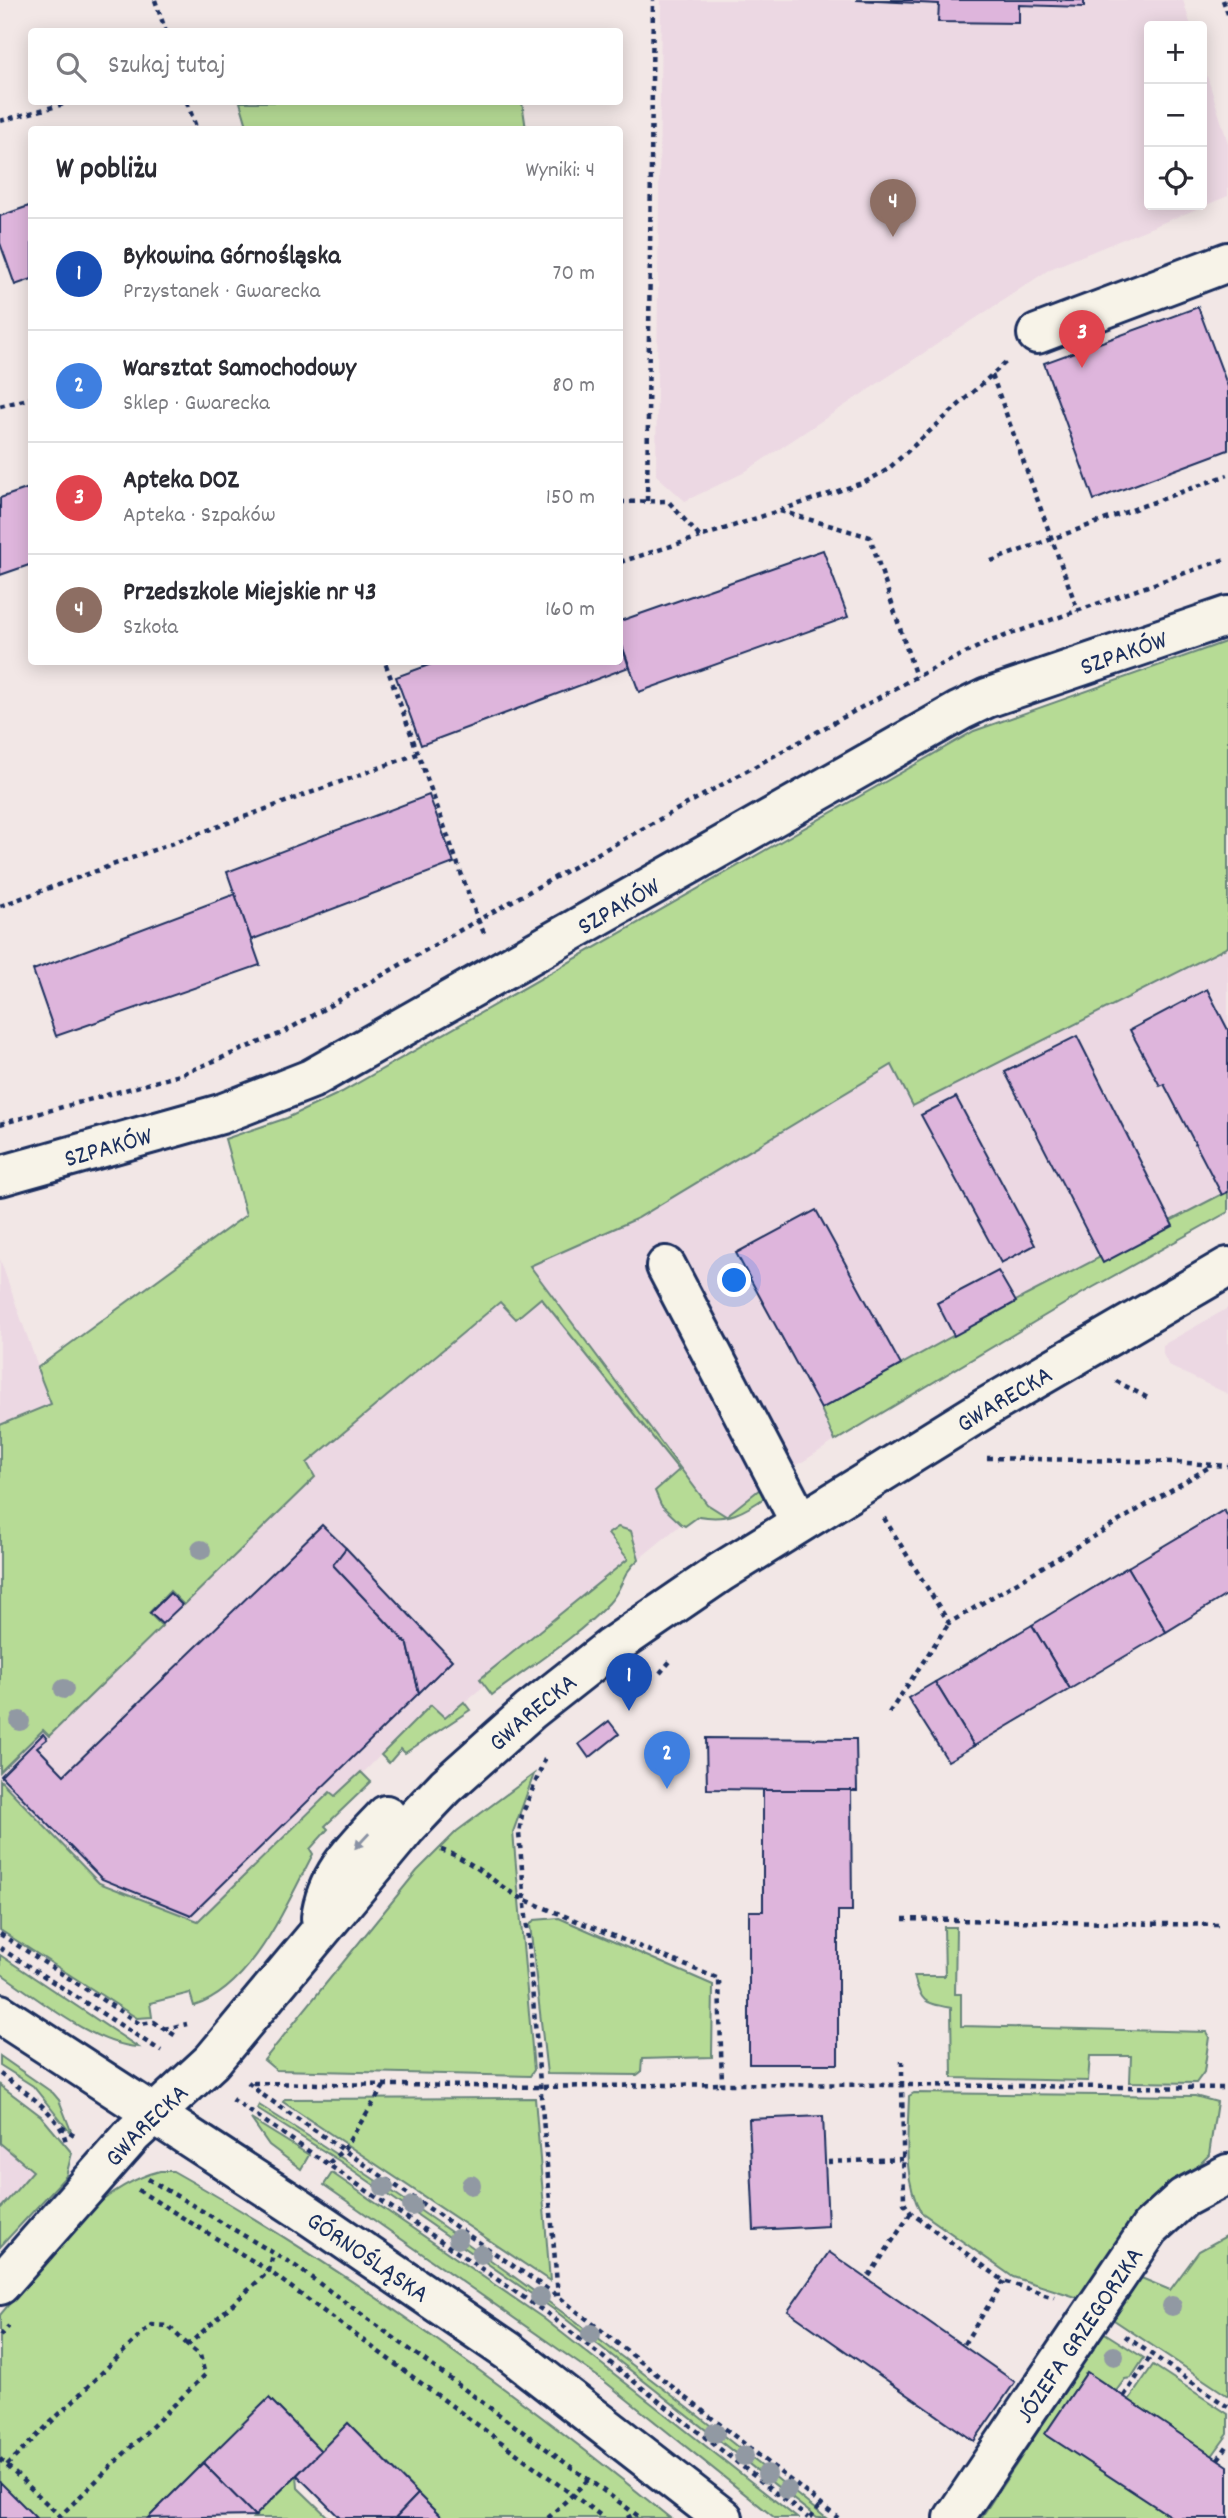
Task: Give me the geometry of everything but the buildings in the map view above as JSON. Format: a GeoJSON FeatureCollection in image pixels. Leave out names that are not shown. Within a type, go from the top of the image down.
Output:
{"type":"FeatureCollection","features":[{"type":"Feature","properties":{"kind":"street"},"geometry":{"type":"LineString","coordinates":[[1037,334],[1228,262]]}},
{"type":"Feature","properties":{"kind":"street","name":"SZPAKÓW"},"geometry":{"type":"LineString","coordinates":[[0,1176],[221,1114],[311,1079],[960,711],[987,698],[1228,616]]}},
{"type":"Feature","properties":{"kind":"street"},"geometry":{"type":"LineString","coordinates":[[666,1266],[800,1522]]}},
{"type":"Feature","properties":{"kind":"street","name":"GWARECKA"},"geometry":{"type":"LineString","coordinates":[[0,2286],[112,2158],[205,2069],[407,1827],[446,1786],[530,1711],[610,1647],[800,1522],[1011,1392],[1228,1268]]}},
{"type":"Feature","properties":{"kind":"street"},"geometry":{"type":"LineString","coordinates":[[446,1786],[531,1740],[649,1648],[677,1619],[689,1593]]}},
{"type":"Feature","properties":{"kind":"street"},"geometry":{"type":"LineString","coordinates":[[319,1934],[323,1899],[340,1865],[425,1773],[461,1748],[530,1711]]}},
{"type":"Feature","properties":{"kind":"street","name":"GÓRNOŚLĄSKA"},"geometry":{"type":"LineString","coordinates":[[0,2014],[300,2209],[508,2351],[723,2518]]}},
{"type":"Feature","properties":{"kind":"street"},"geometry":{"type":"LineString","coordinates":[[1228,2151],[1228,2174]]}},
{"type":"Feature","properties":{"kind":"street","name":"JÓZEFA GRZEGORZKA"},"geometry":{"type":"LineString","coordinates":[[954,2518],[1092,2310],[1150,2228],[1183,2198],[1228,2174]]}},
{"type":"Feature","properties":{"kind":"path"},"geometry":{"type":"LineString","coordinates":[[155,0],[165,28]]}},
{"type":"Feature","properties":{"kind":"path"},"geometry":{"type":"LineString","coordinates":[[647,501],[653,0]]}},
{"type":"Feature","properties":{"kind":"path"},"geometry":{"type":"LineString","coordinates":[[1223,0],[1228,14]]}},
{"type":"Feature","properties":{"kind":"path"},"geometry":{"type":"LineString","coordinates":[[0,121],[61,105]]}},
{"type":"Feature","properties":{"kind":"path"},"geometry":{"type":"LineString","coordinates":[[188,105],[196,126]]}},
{"type":"Feature","properties":{"kind":"path"},"geometry":{"type":"LineString","coordinates":[[623,561],[865,482],[887,470],[1037,334]]}},
{"type":"Feature","properties":{"kind":"path"},"geometry":{"type":"LineString","coordinates":[[992,375],[1077,611]]}},
{"type":"Feature","properties":{"kind":"path"},"geometry":{"type":"LineString","coordinates":[[0,406],[28,399]]}},
{"type":"Feature","properties":{"kind":"path"},"geometry":{"type":"LineString","coordinates":[[991,561],[1228,475]]}},
{"type":"Feature","properties":{"kind":"path"},"geometry":{"type":"LineString","coordinates":[[623,502],[668,501],[699,537]]}},
{"type":"Feature","properties":{"kind":"path"},"geometry":{"type":"LineString","coordinates":[[778,511],[870,537],[916,677]]}},
{"type":"Feature","properties":{"kind":"path"},"geometry":{"type":"LineString","coordinates":[[0,1124],[180,1075],[282,1032],[478,920],[386,665]]}},
{"type":"Feature","properties":{"kind":"path"},"geometry":{"type":"LineString","coordinates":[[0,906],[417,754]]}},
{"type":"Feature","properties":{"kind":"path"},"geometry":{"type":"LineString","coordinates":[[982,1458],[1175,1462],[1228,1466]]}},
{"type":"Feature","properties":{"kind":"path"},"geometry":{"type":"LineString","coordinates":[[889,1713],[949,1623],[1211,1466]]}},
{"type":"Feature","properties":{"kind":"path"},"geometry":{"type":"LineString","coordinates":[[883,1517],[949,1623]]}},
{"type":"Feature","properties":{"kind":"path"},"geometry":{"type":"LineString","coordinates":[[545,1759],[522,1815],[519,1833],[559,2297]]}},
{"type":"Feature","properties":{"kind":"path"},"geometry":{"type":"LineString","coordinates":[[429,1846],[462,1860],[523,1899],[719,1979],[722,2084]]}},
{"type":"Feature","properties":{"kind":"path"},"geometry":{"type":"LineString","coordinates":[[903,1919],[1219,1925]]}},
{"type":"Feature","properties":{"kind":"path"},"geometry":{"type":"LineString","coordinates":[[0,1934],[140,2024],[154,2022],[205,2069],[329,2163],[548,2314],[809,2518],[821,2504]]}},
{"type":"Feature","properties":{"kind":"path"},"geometry":{"type":"LineString","coordinates":[[0,1948],[205,2069],[253,2085],[540,2087],[991,2083],[1228,2088]]}},
{"type":"Feature","properties":{"kind":"path"},"geometry":{"type":"LineString","coordinates":[[902,2061],[904,2203],[911,2213],[1004,2281],[1092,2310],[1151,2356],[1228,2407]]}},
{"type":"Feature","properties":{"kind":"path"},"geometry":{"type":"LineString","coordinates":[[0,2074],[27,2092],[57,2125],[294,2265],[641,2518]]}},
{"type":"Feature","properties":{"kind":"path"},"geometry":{"type":"LineString","coordinates":[[253,2085],[260,2093],[559,2297],[838,2518]]}},
{"type":"Feature","properties":{"kind":"path"},"geometry":{"type":"LineString","coordinates":[[329,2163],[344,2149],[385,2085]]}},
{"type":"Feature","properties":{"kind":"path"},"geometry":{"type":"LineString","coordinates":[[828,2162],[904,2159]]}},
{"type":"Feature","properties":{"kind":"path"},"geometry":{"type":"LineString","coordinates":[[139,2191],[269,2271],[604,2518]]}},
{"type":"Feature","properties":{"kind":"path"},"geometry":{"type":"LineString","coordinates":[[869,2276],[911,2213]]}},
{"type":"Feature","properties":{"kind":"path"},"geometry":{"type":"LineString","coordinates":[[188,2345],[269,2271],[273,2254]]}},
{"type":"Feature","properties":{"kind":"path"},"geometry":{"type":"LineString","coordinates":[[964,2344],[1004,2281]]}},
{"type":"Feature","properties":{"kind":"path"},"geometry":{"type":"LineString","coordinates":[[0,2459],[61,2517],[205,2375],[200,2355],[168,2326],[151,2325],[7,2465]]}},
{"type":"Feature","properties":{"kind":"path"},"geometry":{"type":"LineString","coordinates":[[1124,2396],[1151,2356]]}},
{"type":"Feature","properties":{"kind":"path"},"geometry":{"type":"LineString","coordinates":[[1218,2459],[1228,2445]]}},
{"type":"Feature","properties":{"kind":"path"},"geometry":{"type":"LineString","coordinates":[[548,2518],[588,2480]]}},
{"type":"Feature","properties":{"kind":"path"},"geometry":{"type":"LineString","coordinates":[[628,2518],[635,2514]]}},
{"type":"Feature","properties":{"kind":"shaded area"},"geometry":{"type":"Polygon","coordinates":[[[661,0],[1183,0],[1189,21],[1144,21],[1144,210],[1194,210],[1050,269],[743,473],[685,501],[656,475],[661,0]]]}},
{"type":"Feature","properties":{"kind":"shaded area"},"geometry":{"type":"Polygon","coordinates":[[[1207,76],[1228,143],[1228,196],[1207,205],[1207,76]]]}},
{"type":"Feature","properties":{"kind":"shaded area"},"geometry":{"type":"Polygon","coordinates":[[[1228,947],[1228,1192],[821,1409],[835,1441],[763,1487],[726,1516],[706,1504],[445,1718],[430,1705],[173,1966],[0,1894],[0,1745],[250,1493],[530,1266],[892,1065],[914,1106],[1228,947]]]}},
{"type":"Feature","properties":{"kind":"shaded area"},"geometry":{"type":"Polygon","coordinates":[[[0,1259],[51,1404],[0,1425],[0,1259]]]}},
{"type":"Feature","properties":{"kind":"shaded area"},"geometry":{"type":"Polygon","coordinates":[[[1228,1308],[1228,1394],[1169,1366],[1163,1354],[1163,1345],[1228,1308]]]}},
{"type":"Feature","properties":{"kind":"shaded area"},"geometry":{"type":"Polygon","coordinates":[[[0,2143],[34,2171],[0,2209],[0,2143]]]}},
{"type":"Feature","properties":{"kind":"green space"},"geometry":{"type":"Polygon","coordinates":[[[241,105],[522,105],[526,126],[247,126],[241,105]]]}},
{"type":"Feature","properties":{"kind":"green space"},"geometry":{"type":"Polygon","coordinates":[[[1228,641],[1228,947],[913,1106],[892,1065],[638,1218],[530,1266],[707,1504],[726,1516],[765,1485],[767,1496],[735,1514],[727,1516],[718,1517],[699,1516],[685,1526],[681,1524],[661,1505],[655,1491],[679,1470],[541,1298],[516,1319],[500,1302],[307,1463],[315,1477],[184,1605],[170,1591],[149,1613],[162,1626],[49,1736],[43,1730],[0,1772],[0,1425],[51,1404],[37,1368],[246,1215],[225,1139],[287,1118],[342,1092],[974,731],[1228,641]]]}},
{"type":"Feature","properties":{"kind":"green space"},"geometry":{"type":"Polygon","coordinates":[[[1228,1191],[1228,1212],[1081,1294],[835,1441],[821,1409],[1025,1296],[1228,1191]]]}},
{"type":"Feature","properties":{"kind":"green space"},"geometry":{"type":"Polygon","coordinates":[[[618,1527],[631,1531],[639,1559],[629,1570],[614,1597],[568,1640],[492,1695],[480,1679],[628,1559],[608,1534],[618,1527]]]}},
{"type":"Feature","properties":{"kind":"green space"},"geometry":{"type":"Polygon","coordinates":[[[464,1702],[470,1710],[405,1753],[401,1749],[389,1763],[381,1755],[431,1705],[445,1718],[464,1702]]]}},
{"type":"Feature","properties":{"kind":"green space"},"geometry":{"type":"Polygon","coordinates":[[[361,1772],[371,1782],[325,1826],[328,1829],[310,1849],[313,1854],[265,1942],[233,1982],[215,1996],[194,2006],[190,1993],[150,2003],[152,2017],[137,2018],[0,1930],[0,1780],[99,1883],[198,1921],[330,1792],[335,1796],[361,1772]]]}},
{"type":"Feature","properties":{"kind":"green space"},"geometry":{"type":"Polygon","coordinates":[[[534,1774],[513,1832],[534,2070],[530,2076],[276,2070],[264,2060],[417,1871],[457,1831],[534,1774]]]}},
{"type":"Feature","properties":{"kind":"green space"},"geometry":{"type":"Polygon","coordinates":[[[559,1918],[713,1985],[712,2057],[642,2059],[641,2072],[637,2075],[547,2074],[530,1925],[534,1920],[559,1918]]]}},
{"type":"Feature","properties":{"kind":"green space"},"geometry":{"type":"Polygon","coordinates":[[[944,1927],[956,1927],[955,1994],[961,1994],[961,2026],[1206,2032],[1209,2037],[1204,2072],[1196,2083],[1130,2082],[1131,2056],[1090,2056],[1088,2081],[952,2078],[951,2008],[925,2000],[919,1992],[914,1976],[945,1976],[944,1927]]]}},
{"type":"Feature","properties":{"kind":"green space"},"geometry":{"type":"Polygon","coordinates":[[[0,1955],[138,2047],[102,2038],[48,2007],[0,1973],[0,1955]]]}},
{"type":"Feature","properties":{"kind":"green space"},"geometry":{"type":"Polygon","coordinates":[[[0,2056],[53,2093],[59,2100],[73,2136],[33,2086],[0,2065],[0,2056]]]}},
{"type":"Feature","properties":{"kind":"green space"},"geometry":{"type":"Polygon","coordinates":[[[0,2085],[41,2116],[72,2153],[66,2176],[0,2247],[0,2209],[33,2171],[0,2143],[0,2085]]]}},
{"type":"Feature","properties":{"kind":"green space"},"geometry":{"type":"Polygon","coordinates":[[[914,2093],[1195,2096],[1217,2102],[1209,2155],[1138,2212],[1079,2298],[1013,2277],[921,2212],[911,2185],[907,2140],[909,2096],[914,2093]]]}},
{"type":"Feature","properties":{"kind":"green space"},"geometry":{"type":"Polygon","coordinates":[[[535,2098],[550,2281],[283,2102],[285,2099],[535,2098]]]}},
{"type":"Feature","properties":{"kind":"green space"},"geometry":{"type":"Polygon","coordinates":[[[259,2105],[407,2201],[549,2302],[826,2518],[817,2518],[553,2309],[341,2162],[257,2109],[259,2105]]]}},
{"type":"Feature","properties":{"kind":"green space"},"geometry":{"type":"Polygon","coordinates":[[[251,2119],[309,2155],[301,2169],[269,2145],[251,2119]]]}},
{"type":"Feature","properties":{"kind":"green space"},"geometry":{"type":"Polygon","coordinates":[[[160,2171],[173,2171],[303,2249],[366,2291],[491,2378],[670,2518],[442,2518],[348,2423],[321,2451],[269,2398],[148,2518],[0,2518],[0,2315],[52,2251],[90,2210],[135,2180],[160,2171]]]}},
{"type":"Feature","properties":{"kind":"green space"},"geometry":{"type":"Polygon","coordinates":[[[332,2173],[543,2318],[797,2518],[775,2518],[604,2381],[324,2185],[332,2173]]]}},
{"type":"Feature","properties":{"kind":"green space"},"geometry":{"type":"Polygon","coordinates":[[[1228,2235],[1228,2396],[1111,2318],[1139,2277],[1170,2290],[1199,2251],[1228,2235]]]}},
{"type":"Feature","properties":{"kind":"green space"},"geometry":{"type":"Polygon","coordinates":[[[1103,2332],[1144,2358],[1131,2378],[1125,2379],[1116,2391],[1087,2372],[1045,2434],[1173,2518],[981,2518],[1103,2332]]]}},
{"type":"Feature","properties":{"kind":"green space"},"geometry":{"type":"Polygon","coordinates":[[[1153,2365],[1228,2414],[1228,2434],[1212,2456],[1129,2400],[1153,2365]]]}},
{"type":"Feature","properties":{"kind":"green space"},"geometry":{"type":"Polygon","coordinates":[[[297,2475],[298,2488],[329,2518],[253,2518],[297,2475]]]}},
{"type":"Feature","properties":{"kind":"place","name":"Przedszkole Miejskie nr 43"},"geometry":{"type":"Point","coordinates":[893,237]}},
{"type":"Feature","properties":{"kind":"place","name":"Apteka DOZ"},"geometry":{"type":"Point","coordinates":[1082,368]}},
{"type":"Feature","properties":{"kind":"place","name":"Bykowina Górnośląska"},"geometry":{"type":"Point","coordinates":[629,1711]}},
{"type":"Feature","properties":{"kind":"place","name":"Warsztat Samochodowy"},"geometry":{"type":"Point","coordinates":[667,1789]}}]}
